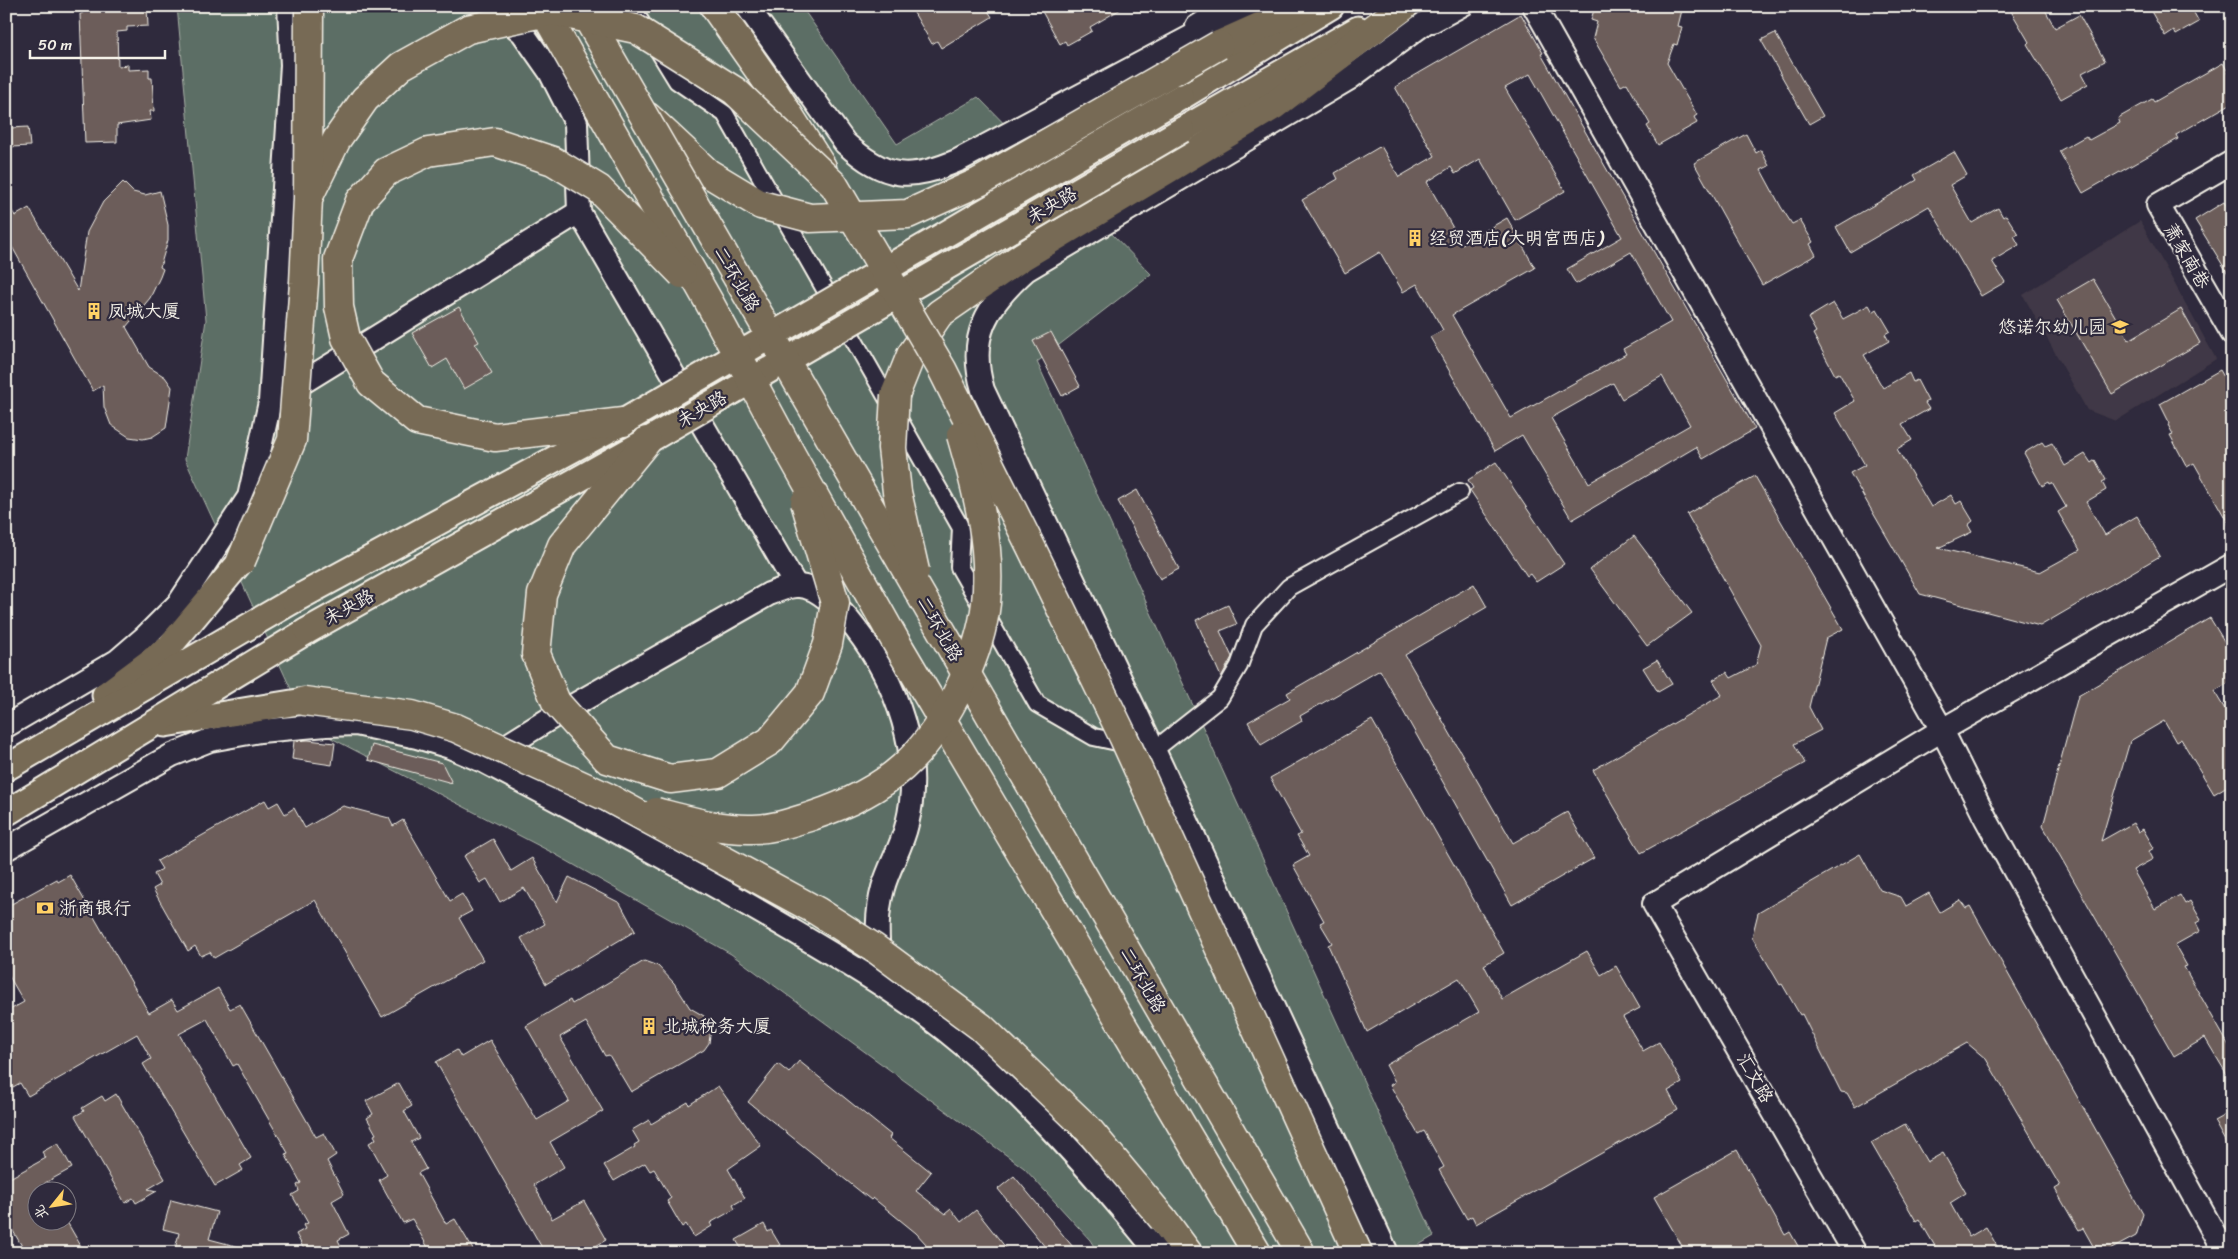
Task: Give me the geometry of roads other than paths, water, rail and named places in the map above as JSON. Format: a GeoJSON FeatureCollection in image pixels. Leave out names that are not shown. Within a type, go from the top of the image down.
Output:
{"type":"FeatureCollection","features":[{"type":"Feature","properties":{"kind":"highway"},"geometry":{"type":"LineString","coordinates":[[242,560],[292,440],[304,283],[308,198],[309,6]]}},
{"type":"Feature","properties":{"kind":"highway","name":"二环北路"},"geometry":{"type":"LineString","coordinates":[[541,6],[709,302],[896,642],[1257,1253]]}},
{"type":"Feature","properties":{"kind":"highway","name":"二环北路"},"geometry":{"type":"LineString","coordinates":[[580,6],[1301,1253]]}},
{"type":"Feature","properties":{"kind":"highway"},"geometry":{"type":"LineString","coordinates":[[714,6],[773,90],[834,185],[942,369],[1123,736],[1358,1253]]}},
{"type":"Feature","properties":{"kind":"highway"},"geometry":{"type":"LineString","coordinates":[[639,109],[708,174],[760,205],[810,218],[908,214],[979,182],[1219,45],[1306,6]]}},
{"type":"Feature","properties":{"kind":"highway"},"geometry":{"type":"LineString","coordinates":[[921,596],[897,492],[892,448],[895,395],[911,355],[939,314],[1023,256],[1273,106],[1404,6]]}},
{"type":"Feature","properties":{"kind":"highway"},"geometry":{"type":"LineString","coordinates":[[308,198],[337,139],[348,123],[365,100],[401,66],[468,29],[552,10],[636,29],[735,91],[834,185]]}},
{"type":"Feature","properties":{"kind":"highway"},"geometry":{"type":"LineString","coordinates":[[623,422],[495,437],[416,421],[371,383],[346,338],[339,307],[338,259],[360,201],[386,172],[428,152],[495,142],[553,161],[599,189],[709,302]]}},
{"type":"Feature","properties":{"kind":"highway"},"geometry":{"type":"LineString","coordinates":[[607,797],[660,813],[717,826],[752,829],[781,826],[844,805],[868,792],[890,778],[917,754],[934,734],[951,706],[980,639],[986,603],[987,560],[983,524],[972,472],[942,369]]}},
{"type":"Feature","properties":{"kind":"highway"},"geometry":{"type":"LineString","coordinates":[[647,441],[562,545],[542,594],[536,654],[556,702],[607,759],[670,779],[718,773],[770,741],[810,693],[828,644],[835,603],[792,456]]}},
{"type":"Feature","properties":{"kind":"highway"},"geometry":{"type":"LineString","coordinates":[[304,701],[412,715],[456,728],[607,797],[817,911],[930,987],[981,1027],[1088,1129],[1163,1219],[1188,1253]]}},
{"type":"Feature","properties":{"kind":"main road","name":"未央路"},"geometry":{"type":"LineString","coordinates":[[6,768],[294,600],[623,422],[1181,96],[1331,6]]}},
{"type":"Feature","properties":{"kind":"main road","name":"未央路"},"geometry":{"type":"LineString","coordinates":[[6,813],[307,631],[647,441],[1398,6]]}},
{"type":"Feature","properties":{"kind":"main road"},"geometry":{"type":"LineString","coordinates":[[6,768],[168,648],[242,560]]}},
{"type":"Feature","properties":{"kind":"main road"},"geometry":{"type":"LineString","coordinates":[[152,726],[304,701]]}},
{"type":"Feature","properties":{"kind":"street"},"geometry":{"type":"LineString","coordinates":[[6,726],[117,661],[146,636],[179,603],[249,497],[270,402],[292,65],[289,6]]}},
{"type":"Feature","properties":{"kind":"street"},"geometry":{"type":"LineString","coordinates":[[489,6],[522,32],[550,72],[576,123],[579,212],[796,586]]}},
{"type":"Feature","properties":{"kind":"street"},"geometry":{"type":"LineString","coordinates":[[632,6],[677,81],[725,114],[961,528],[959,568],[1037,704],[1094,737],[1154,750]]}},
{"type":"Feature","properties":{"kind":"street"},"geometry":{"type":"LineString","coordinates":[[747,6],[845,143],[862,159],[880,168],[904,175],[932,171],[959,160],[1215,24],[1261,6]]}},
{"type":"Feature","properties":{"kind":"street"},"geometry":{"type":"LineString","coordinates":[[1164,51],[1197,22],[1224,6]]}},
{"type":"Feature","properties":{"kind":"street"},"geometry":{"type":"LineString","coordinates":[[1387,1253],[1154,750],[983,390],[978,373],[977,357],[983,321],[994,302],[1026,270],[1350,78],[1444,6]]}},
{"type":"Feature","properties":{"kind":"street"},"geometry":{"type":"LineString","coordinates":[[1402,40],[1466,6]]}},
{"type":"Feature","properties":{"kind":"street"},"geometry":{"type":"LineString","coordinates":[[1534,6],[1942,730],[1986,818],[2225,1253]]}},
{"type":"Feature","properties":{"kind":"street","name":"萧家南巷"},"geometry":{"type":"LineString","coordinates":[[2232,162],[2158,205],[2232,334]]}},
{"type":"Feature","properties":{"kind":"street"},"geometry":{"type":"LineString","coordinates":[[270,402],[579,212]]}},
{"type":"Feature","properties":{"kind":"street"},"geometry":{"type":"LineString","coordinates":[[1154,750],[1220,698],[1238,666],[1254,625],[1289,587],[1460,492]]}},
{"type":"Feature","properties":{"kind":"street"},"geometry":{"type":"LineString","coordinates":[[1942,730],[2232,566]]}},
{"type":"Feature","properties":{"kind":"street"},"geometry":{"type":"LineString","coordinates":[[483,761],[546,721],[769,594],[796,586],[808,588],[828,599],[847,618],[867,643],[900,707],[912,769],[912,796],[905,832],[883,887],[876,932],[883,986]]}},
{"type":"Feature","properties":{"kind":"street"},"geometry":{"type":"LineString","coordinates":[[6,849],[172,755],[210,740],[252,732],[356,724],[417,737],[450,747],[483,761],[706,880],[883,986],[929,1018],[980,1059],[1054,1133],[1120,1206],[1158,1253]]}},
{"type":"Feature","properties":{"kind":"street","name":"汇文路"},"geometry":{"type":"LineString","coordinates":[[1856,1253],[1654,904],[1942,730]]}},
{"type":"Feature","properties":{"kind":"place","name":"经贸酒店(大明宫西店)"},"geometry":{"type":"Point","coordinates":[1415,238]}},
{"type":"Feature","properties":{"kind":"place","name":"凤城大厦"},"geometry":{"type":"Point","coordinates":[94,311]}},
{"type":"Feature","properties":{"kind":"place","name":"悠诺尔幼儿园"},"geometry":{"type":"Point","coordinates":[2120,327]}},
{"type":"Feature","properties":{"kind":"place","name":"浙商银行"},"geometry":{"type":"Point","coordinates":[45,908]}},
{"type":"Feature","properties":{"kind":"place","name":"北城税务大厦"},"geometry":{"type":"Point","coordinates":[649,1026]}}]}
